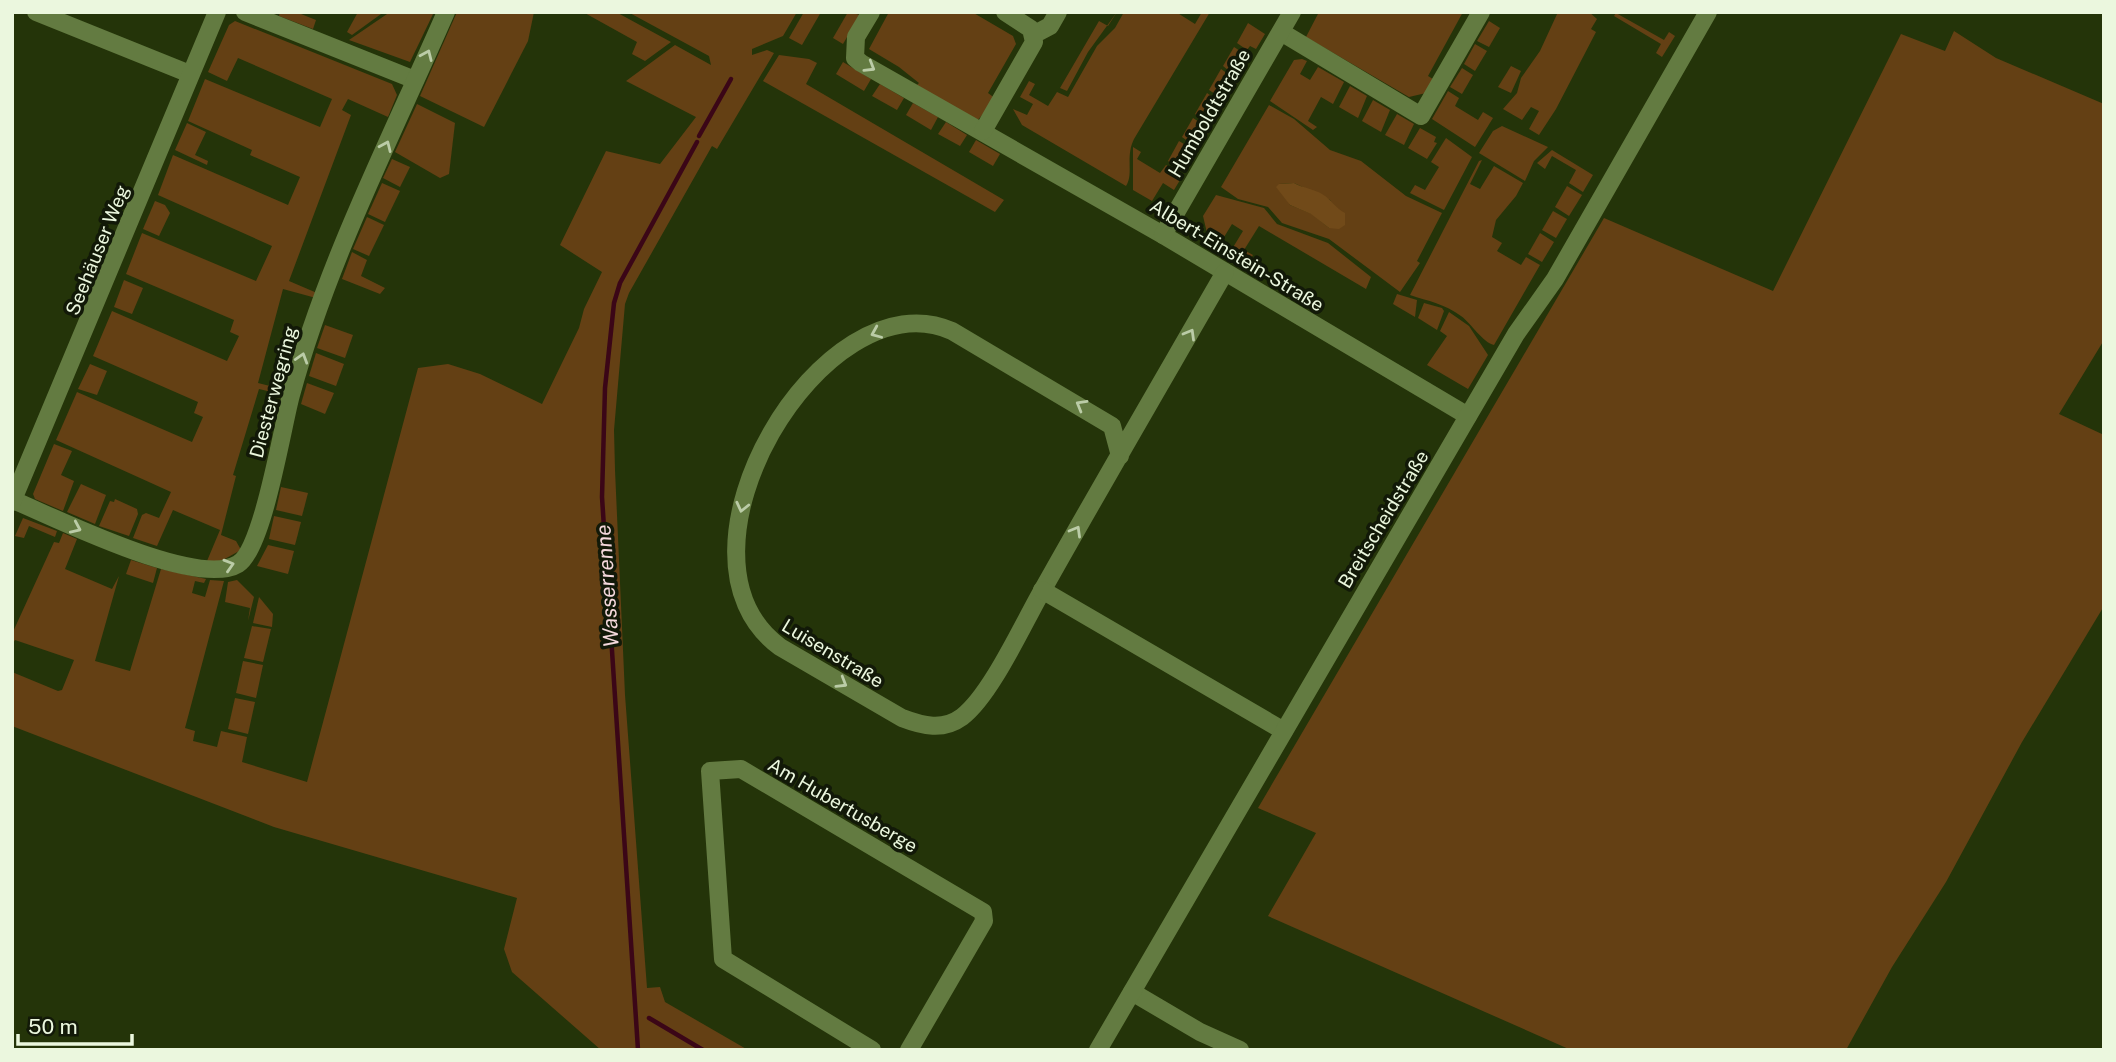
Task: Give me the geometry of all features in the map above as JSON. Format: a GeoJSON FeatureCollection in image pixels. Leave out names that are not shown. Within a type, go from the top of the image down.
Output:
{"type":"FeatureCollection","features":[{"type":"Feature","properties":{"kind":"street"},"geometry":{"type":"LineString","coordinates":[[36,12],[190,74]]}},
{"type":"Feature","properties":{"kind":"street","name":"Seehäuser Weg"},"geometry":{"type":"LineString","coordinates":[[13,501],[217,12]]}},
{"type":"Feature","properties":{"kind":"street"},"geometry":{"type":"LineString","coordinates":[[245,12],[415,80]]}},
{"type":"Feature","properties":{"kind":"street","name":"Diesterwegring"},"geometry":{"type":"LineString","coordinates":[[13,501],[96,537],[204,569],[227,569],[246,558],[258,532],[291,394],[329,278],[446,12]]}},
{"type":"Feature","properties":{"kind":"street","name":"Albert-Einstein-Straße"},"geometry":{"type":"LineString","coordinates":[[871,12],[853,44],[855,58],[1163,235],[1468,416]]}},
{"type":"Feature","properties":{"kind":"street"},"geometry":{"type":"LineString","coordinates":[[983,131],[1031,50],[1033,34],[1025,24],[1005,12]]}},
{"type":"Feature","properties":{"kind":"street"},"geometry":{"type":"LineString","coordinates":[[1033,34],[1050,26],[1058,12]]}},
{"type":"Feature","properties":{"kind":"street","name":"Humboldtstraße"},"geometry":{"type":"LineString","coordinates":[[1163,235],[1292,12]]}},
{"type":"Feature","properties":{"kind":"street"},"geometry":{"type":"LineString","coordinates":[[1281,32],[1421,116],[1481,12]]}},
{"type":"Feature","properties":{"kind":"street","name":"Breitscheidstraße"},"geometry":{"type":"LineString","coordinates":[[1098,1050],[1528,313],[1555,279],[1709,12]]}},
{"type":"Feature","properties":{"kind":"street","name":"Luisenstraße"},"geometry":{"type":"LineString","coordinates":[[1120,456],[1112,426],[952,331],[924,323],[893,326],[845,350],[804,387],[785,409],[759,454],[742,503],[737,544],[739,587],[752,621],[780,647],[902,718],[935,727],[961,718],[982,694],[1120,456],[1225,272]]}},
{"type":"Feature","properties":{"kind":"street"},"geometry":{"type":"LineString","coordinates":[[1042,590],[1284,731]]}},
{"type":"Feature","properties":{"kind":"street","name":"Am Hubertusberge"},"geometry":{"type":"LineString","coordinates":[[872,1050],[723,960],[710,771],[741,769],[983,912],[984,920],[909,1050]]}},
{"type":"Feature","properties":{"kind":"street"},"geometry":{"type":"LineString","coordinates":[[1132,992],[1200,1032],[1240,1050]]}},
{"type":"Feature","properties":{"kind":"shaded area"},"geometry":{"type":"Polygon","coordinates":[[[280,12],[296,12],[316,20],[313,29],[279,16],[280,12]]]}},
{"type":"Feature","properties":{"kind":"shaded area"},"geometry":{"type":"Polygon","coordinates":[[[358,12],[381,14],[352,35],[347,32],[358,12]]]}},
{"type":"Feature","properties":{"kind":"shaded area"},"geometry":{"type":"Polygon","coordinates":[[[390,12],[434,12],[410,62],[349,40],[390,12]]]}},
{"type":"Feature","properties":{"kind":"shaded area"},"geometry":{"type":"Polygon","coordinates":[[[457,12],[534,12],[528,41],[484,127],[420,96],[457,12]]]}},
{"type":"Feature","properties":{"kind":"shaded area"},"geometry":{"type":"Polygon","coordinates":[[[583,12],[616,12],[671,42],[645,61],[632,54],[637,42],[583,12]]]}},
{"type":"Feature","properties":{"kind":"shaded area"},"geometry":{"type":"Polygon","coordinates":[[[628,12],[797,12],[783,36],[752,49],[752,55],[767,50],[774,53],[717,149],[712,146],[629,293],[625,304],[614,430],[625,695],[647,988],[660,987],[665,1002],[748,1050],[601,1050],[512,972],[504,949],[517,898],[274,827],[12,726],[12,672],[58,691],[62,690],[74,660],[15,640],[12,645],[12,634],[54,542],[59,543],[63,533],[77,539],[65,569],[112,589],[119,576],[95,661],[130,671],[161,569],[206,579],[204,583],[195,581],[192,593],[205,597],[210,580],[224,581],[185,728],[195,731],[193,741],[217,747],[221,731],[247,737],[242,762],[307,782],[418,368],[448,364],[480,374],[542,404],[579,328],[584,309],[602,272],[560,245],[606,151],[660,164],[696,117],[626,81],[675,45],[711,65],[709,56],[628,12]]]}},
{"type":"Feature","properties":{"kind":"shaded area"},"geometry":{"type":"Polygon","coordinates":[[[804,12],[821,12],[802,45],[789,38],[804,12]]]}},
{"type":"Feature","properties":{"kind":"shaded area"},"geometry":{"type":"Polygon","coordinates":[[[848,12],[860,15],[843,44],[833,38],[848,12]]]}},
{"type":"Feature","properties":{"kind":"shaded area"},"geometry":{"type":"Polygon","coordinates":[[[889,12],[972,12],[1013,36],[1016,44],[988,93],[996,99],[976,122],[917,85],[919,83],[899,67],[869,49],[889,12]]]}},
{"type":"Feature","properties":{"kind":"shaded area"},"geometry":{"type":"Polygon","coordinates":[[[1124,12],[1176,12],[1195,24],[1202,12],[1210,12],[1134,139],[1126,186],[1022,125],[1013,109],[1027,115],[1033,104],[1020,97],[1029,81],[1035,84],[1029,95],[1048,106],[1057,92],[1068,97],[1097,46],[1115,28],[1124,12]]]}},
{"type":"Feature","properties":{"kind":"shaded area"},"geometry":{"type":"Polygon","coordinates":[[[1319,12],[1463,12],[1428,76],[1436,81],[1426,93],[1409,97],[1306,37],[1319,12]]]}},
{"type":"Feature","properties":{"kind":"shaded area"},"geometry":{"type":"Polygon","coordinates":[[[1558,12],[1589,12],[1597,19],[1591,29],[1596,32],[1556,109],[1539,135],[1529,129],[1539,111],[1531,107],[1522,120],[1503,109],[1517,93],[1521,78],[1540,51],[1558,12]]]}},
{"type":"Feature","properties":{"kind":"shaded area"},"geometry":{"type":"Polygon","coordinates":[[[1616,13],[1664,40],[1669,32],[1675,36],[1662,57],[1656,53],[1661,44],[1614,16],[1616,13]]]}},
{"type":"Feature","properties":{"kind":"shaded area"},"geometry":{"type":"Polygon","coordinates":[[[235,21],[392,84],[397,95],[388,117],[348,99],[342,110],[351,115],[289,281],[317,293],[316,298],[283,289],[258,383],[286,390],[284,395],[259,389],[233,475],[236,476],[221,535],[236,541],[241,550],[221,561],[207,561],[220,530],[173,510],[157,546],[133,538],[142,515],[146,513],[159,518],[171,492],[56,440],[77,392],[192,442],[203,417],[194,413],[198,402],[93,356],[112,311],[227,361],[239,336],[230,332],[234,320],[126,274],[142,233],[256,281],[272,246],[158,195],[173,155],[288,205],[300,177],[250,155],[252,150],[188,121],[205,79],[320,127],[332,99],[238,58],[227,81],[208,72],[229,25],[235,21]]]}},
{"type":"Feature","properties":{"kind":"shaded area"},"geometry":{"type":"Polygon","coordinates":[[[1099,21],[1107,26],[1088,52],[1067,91],[1060,88],[1099,21]]]}},
{"type":"Feature","properties":{"kind":"shaded area"},"geometry":{"type":"Polygon","coordinates":[[[1489,21],[1500,28],[1489,47],[1477,41],[1489,21]]]}},
{"type":"Feature","properties":{"kind":"shaded area"},"geometry":{"type":"Polygon","coordinates":[[[1248,23],[1265,34],[1256,49],[1250,46],[1247,50],[1237,43],[1248,23]]]}},
{"type":"Feature","properties":{"kind":"shaded area"},"geometry":{"type":"Polygon","coordinates":[[[1954,31],[1996,58],[2104,104],[2104,340],[2059,414],[2104,435],[2104,606],[2022,742],[1946,882],[1892,967],[1846,1050],[1571,1050],[1268,916],[1316,833],[1258,808],[1604,218],[1773,291],[1901,34],[1945,51],[1954,31]]]}},
{"type":"Feature","properties":{"kind":"shaded area"},"geometry":{"type":"Polygon","coordinates":[[[1475,44],[1487,51],[1475,71],[1464,64],[1475,44]]]}},
{"type":"Feature","properties":{"kind":"shaded area"},"geometry":{"type":"Polygon","coordinates":[[[1234,47],[1251,58],[1242,73],[1233,74],[1223,66],[1234,47]]]}},
{"type":"Feature","properties":{"kind":"shaded area"},"geometry":{"type":"Polygon","coordinates":[[[779,55],[809,59],[817,63],[806,84],[1004,200],[995,212],[763,81],[779,55]]]}},
{"type":"Feature","properties":{"kind":"shaded area"},"geometry":{"type":"Polygon","coordinates":[[[1294,60],[1307,61],[1300,74],[1310,80],[1318,67],[1344,82],[1333,104],[1321,97],[1308,121],[1317,127],[1313,130],[1270,101],[1294,60]]]}},
{"type":"Feature","properties":{"kind":"shaded area"},"geometry":{"type":"Polygon","coordinates":[[[843,62],[871,79],[864,91],[836,74],[843,62]]]}},
{"type":"Feature","properties":{"kind":"shaded area"},"geometry":{"type":"Polygon","coordinates":[[[1511,66],[1521,71],[1511,93],[1498,87],[1511,66]]]}},
{"type":"Feature","properties":{"kind":"shaded area"},"geometry":{"type":"Polygon","coordinates":[[[1462,68],[1473,75],[1462,94],[1450,87],[1462,68]]]}},
{"type":"Feature","properties":{"kind":"shaded area"},"geometry":{"type":"Polygon","coordinates":[[[1221,69],[1238,81],[1228,97],[1220,97],[1209,90],[1221,69]]]}},
{"type":"Feature","properties":{"kind":"shaded area"},"geometry":{"type":"Polygon","coordinates":[[[880,84],[904,98],[897,110],[872,96],[880,84]]]}},
{"type":"Feature","properties":{"kind":"shaded area"},"geometry":{"type":"Polygon","coordinates":[[[1350,86],[1367,96],[1358,118],[1339,107],[1350,86]]]}},
{"type":"Feature","properties":{"kind":"shaded area"},"geometry":{"type":"Polygon","coordinates":[[[1448,91],[1459,98],[1455,106],[1478,120],[1483,112],[1493,118],[1475,147],[1432,119],[1448,91]]]}},
{"type":"Feature","properties":{"kind":"shaded area"},"geometry":{"type":"Polygon","coordinates":[[[1207,93],[1224,105],[1214,123],[1195,114],[1207,93]]]}},
{"type":"Feature","properties":{"kind":"shaded area"},"geometry":{"type":"Polygon","coordinates":[[[1373,100],[1390,110],[1381,132],[1362,121],[1373,100]]]}},
{"type":"Feature","properties":{"kind":"shaded area"},"geometry":{"type":"Polygon","coordinates":[[[913,103],[938,117],[931,130],[906,115],[913,103]]]}},
{"type":"Feature","properties":{"kind":"shaded area"},"geometry":{"type":"Polygon","coordinates":[[[417,104],[455,123],[449,174],[440,178],[395,152],[417,104]]]}},
{"type":"Feature","properties":{"kind":"shaded area"},"geometry":{"type":"Polygon","coordinates":[[[1269,105],[1294,119],[1330,150],[1361,161],[1406,196],[1442,213],[1417,261],[1420,263],[1400,292],[1329,239],[1282,223],[1268,207],[1238,199],[1221,187],[1269,105]],[[1294,183],[1279,184],[1290,205],[1312,214],[1329,228],[1335,208],[1330,200],[1294,183]]]}},
{"type":"Feature","properties":{"kind":"shaded area"},"geometry":{"type":"Polygon","coordinates":[[[1397,114],[1414,124],[1404,145],[1385,135],[1397,114]]]}},
{"type":"Feature","properties":{"kind":"shaded area"},"geometry":{"type":"Polygon","coordinates":[[[1193,118],[1210,129],[1201,146],[1193,145],[1182,137],[1193,118]]]}},
{"type":"Feature","properties":{"kind":"shaded area"},"geometry":{"type":"Polygon","coordinates":[[[946,122],[967,135],[960,146],[938,134],[946,122]]]}},
{"type":"Feature","properties":{"kind":"shaded area"},"geometry":{"type":"Polygon","coordinates":[[[187,123],[206,132],[195,155],[208,161],[207,165],[175,150],[187,123]]]}},
{"type":"Feature","properties":{"kind":"shaded area"},"geometry":{"type":"Polygon","coordinates":[[[1502,126],[1548,147],[1534,161],[1525,181],[1479,153],[1493,131],[1502,126]]]}},
{"type":"Feature","properties":{"kind":"shaded area"},"geometry":{"type":"Polygon","coordinates":[[[1420,128],[1436,137],[1434,142],[1437,143],[1427,159],[1408,148],[1420,128]]]}},
{"type":"Feature","properties":{"kind":"shaded area"},"geometry":{"type":"Polygon","coordinates":[[[1446,138],[1472,157],[1444,210],[1410,193],[1415,185],[1425,190],[1439,167],[1431,162],[1446,138]]]}},
{"type":"Feature","properties":{"kind":"shaded area"},"geometry":{"type":"Polygon","coordinates":[[[976,140],[1000,154],[993,166],[969,152],[976,140]]]}},
{"type":"Feature","properties":{"kind":"shaded area"},"geometry":{"type":"Polygon","coordinates":[[[1179,141],[1197,152],[1187,167],[1180,169],[1168,161],[1179,141]]]}},
{"type":"Feature","properties":{"kind":"shaded area"},"geometry":{"type":"Polygon","coordinates":[[[1133,147],[1141,152],[1137,159],[1160,173],[1166,165],[1183,175],[1174,190],[1163,183],[1152,201],[1133,190],[1133,147]]]}},
{"type":"Feature","properties":{"kind":"shaded area"},"geometry":{"type":"Polygon","coordinates":[[[1552,150],[1593,175],[1583,192],[1569,183],[1576,170],[1552,156],[1545,169],[1537,163],[1552,150]]]}},
{"type":"Feature","properties":{"kind":"shaded area"},"geometry":{"type":"Polygon","coordinates":[[[392,159],[410,167],[400,187],[383,178],[392,159]]]}},
{"type":"Feature","properties":{"kind":"shaded area"},"geometry":{"type":"Polygon","coordinates":[[[1482,160],[1470,184],[1480,189],[1494,166],[1523,183],[1496,220],[1492,237],[1502,243],[1497,251],[1521,265],[1526,257],[1540,265],[1494,345],[1455,312],[1410,295],[1479,161],[1482,160]]]}},
{"type":"Feature","properties":{"kind":"shaded area"},"geometry":{"type":"Polygon","coordinates":[[[382,183],[400,191],[385,222],[368,214],[382,183]]]}},
{"type":"Feature","properties":{"kind":"shaded area"},"geometry":{"type":"Polygon","coordinates":[[[1294,183],[1325,196],[1345,213],[1345,225],[1339,229],[1329,228],[1311,214],[1290,205],[1276,187],[1279,184],[1294,183]]]}},
{"type":"Feature","properties":{"kind":"shaded area"},"geometry":{"type":"Polygon","coordinates":[[[1567,186],[1582,195],[1569,216],[1555,207],[1567,186]]]}},
{"type":"Feature","properties":{"kind":"shaded area"},"geometry":{"type":"Polygon","coordinates":[[[1216,195],[1264,208],[1277,224],[1328,243],[1371,277],[1366,289],[1259,226],[1244,250],[1253,255],[1250,260],[1232,249],[1243,231],[1232,224],[1221,242],[1207,233],[1203,216],[1216,195]]]}},
{"type":"Feature","properties":{"kind":"shaded area"},"geometry":{"type":"Polygon","coordinates":[[[155,201],[165,205],[170,213],[159,236],[143,229],[155,201]]]}},
{"type":"Feature","properties":{"kind":"shaded area"},"geometry":{"type":"Polygon","coordinates":[[[1553,211],[1567,219],[1556,238],[1542,230],[1553,211]]]}},
{"type":"Feature","properties":{"kind":"shaded area"},"geometry":{"type":"Polygon","coordinates":[[[367,217],[384,225],[369,256],[353,249],[367,217]]]}},
{"type":"Feature","properties":{"kind":"shaded area"},"geometry":{"type":"Polygon","coordinates":[[[1540,233],[1554,242],[1542,262],[1528,254],[1540,233]]]}},
{"type":"Feature","properties":{"kind":"shaded area"},"geometry":{"type":"Polygon","coordinates":[[[352,252],[367,260],[361,276],[385,288],[380,294],[342,279],[352,252]]]}},
{"type":"Feature","properties":{"kind":"shaded area"},"geometry":{"type":"Polygon","coordinates":[[[124,280],[143,288],[132,314],[114,307],[124,280]]]}},
{"type":"Feature","properties":{"kind":"shaded area"},"geometry":{"type":"Polygon","coordinates":[[[1397,294],[1417,300],[1415,317],[1393,304],[1397,294]]]}},
{"type":"Feature","properties":{"kind":"shaded area"},"geometry":{"type":"Polygon","coordinates":[[[1424,303],[1444,311],[1437,330],[1418,318],[1424,303]]]}},
{"type":"Feature","properties":{"kind":"shaded area"},"geometry":{"type":"Polygon","coordinates":[[[1449,312],[1469,326],[1488,355],[1468,389],[1427,365],[1447,336],[1440,331],[1449,312]]]}},
{"type":"Feature","properties":{"kind":"shaded area"},"geometry":{"type":"Polygon","coordinates":[[[325,325],[353,335],[345,358],[317,348],[325,325]]]}},
{"type":"Feature","properties":{"kind":"shaded area"},"geometry":{"type":"Polygon","coordinates":[[[316,353],[344,364],[336,386],[309,376],[316,353]]]}},
{"type":"Feature","properties":{"kind":"shaded area"},"geometry":{"type":"Polygon","coordinates":[[[90,364],[107,371],[97,395],[78,389],[90,364]]]}},
{"type":"Feature","properties":{"kind":"shaded area"},"geometry":{"type":"Polygon","coordinates":[[[307,383],[334,393],[325,414],[301,404],[307,383]]]}},
{"type":"Feature","properties":{"kind":"shaded area"},"geometry":{"type":"Polygon","coordinates":[[[54,444],[72,451],[61,475],[74,481],[63,511],[35,499],[33,494],[54,444]]]}},
{"type":"Feature","properties":{"kind":"shaded area"},"geometry":{"type":"Polygon","coordinates":[[[81,484],[106,495],[95,524],[67,512],[81,484]]]}},
{"type":"Feature","properties":{"kind":"shaded area"},"geometry":{"type":"Polygon","coordinates":[[[281,487],[308,493],[302,516],[276,510],[281,487]]]}},
{"type":"Feature","properties":{"kind":"shaded area"},"geometry":{"type":"Polygon","coordinates":[[[115,499],[137,509],[138,514],[129,536],[99,526],[110,501],[114,502],[115,499]]]}},
{"type":"Feature","properties":{"kind":"shaded area"},"geometry":{"type":"Polygon","coordinates":[[[274,516],[301,522],[295,545],[269,539],[274,516]]]}},
{"type":"Feature","properties":{"kind":"shaded area"},"geometry":{"type":"Polygon","coordinates":[[[23,518],[57,531],[55,537],[29,526],[24,538],[15,536],[23,518]]]}},
{"type":"Feature","properties":{"kind":"shaded area"},"geometry":{"type":"Polygon","coordinates":[[[268,545],[294,551],[288,574],[257,566],[268,545]]]}},
{"type":"Feature","properties":{"kind":"shaded area"},"geometry":{"type":"Polygon","coordinates":[[[131,560],[157,568],[153,583],[126,574],[131,560]]]}},
{"type":"Feature","properties":{"kind":"shaded area"},"geometry":{"type":"Polygon","coordinates":[[[237,580],[254,597],[248,621],[250,608],[225,602],[228,582],[237,580]]]}},
{"type":"Feature","properties":{"kind":"shaded area"},"geometry":{"type":"Polygon","coordinates":[[[259,597],[273,614],[272,627],[253,623],[259,597]]]}},
{"type":"Feature","properties":{"kind":"shaded area"},"geometry":{"type":"Polygon","coordinates":[[[252,626],[271,629],[263,662],[244,658],[252,626]]]}},
{"type":"Feature","properties":{"kind":"shaded area"},"geometry":{"type":"Polygon","coordinates":[[[243,661],[263,665],[256,698],[236,693],[243,661]]]}},
{"type":"Feature","properties":{"kind":"shaded area"},"geometry":{"type":"Polygon","coordinates":[[[235,698],[255,702],[248,734],[228,729],[235,698]]]}},
{"type":"Feature","properties":{"kind":"waterway","name":"Wasserrenne"},"geometry":{"type":"LineString","coordinates":[[699,136],[731,79]]}},
{"type":"Feature","properties":{"kind":"waterway","name":"Wasserrenne"},"geometry":{"type":"LineString","coordinates":[[638,1050],[602,497],[605,388],[614,303],[620,283],[697,142]]}},
{"type":"Feature","properties":{"kind":"waterway"},"geometry":{"type":"LineString","coordinates":[[649,1018],[703,1050]]}}]}
